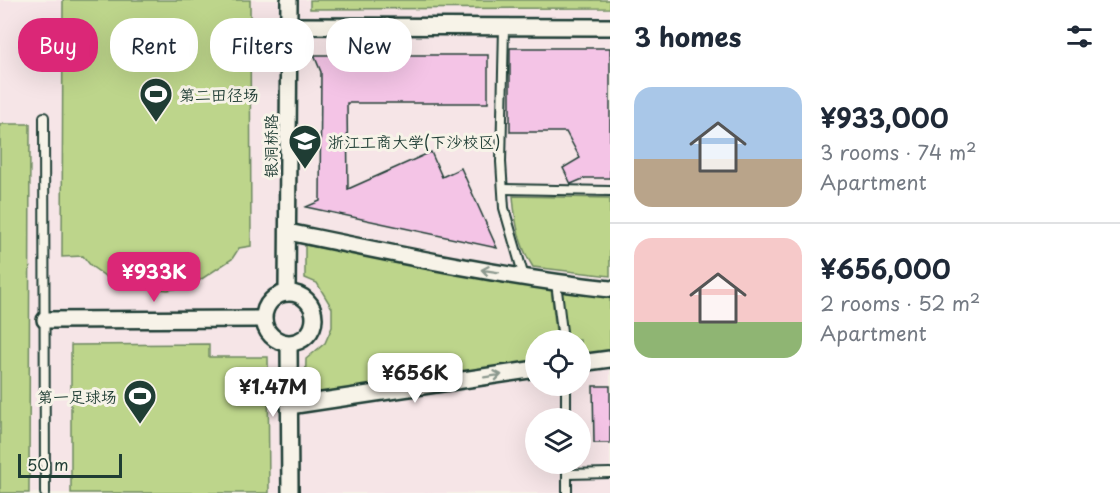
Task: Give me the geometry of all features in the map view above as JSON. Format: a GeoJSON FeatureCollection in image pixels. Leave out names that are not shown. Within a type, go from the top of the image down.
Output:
{"type":"FeatureCollection","features":[{"type":"Feature","properties":{"kind":"street","name":"银洞桥路"},"geometry":{"type":"LineString","coordinates":[[289,0],[289,18]]}},
{"type":"Feature","properties":{"kind":"street"},"geometry":{"type":"LineString","coordinates":[[314,26],[610,27]]}},
{"type":"Feature","properties":{"kind":"street","name":"银洞桥路"},"geometry":{"type":"LineString","coordinates":[[287,293],[289,72]]}},
{"type":"Feature","properties":{"kind":"street"},"geometry":{"type":"LineString","coordinates":[[288,232],[413,258],[610,289]]}},
{"type":"Feature","properties":{"kind":"street"},"geometry":{"type":"LineString","coordinates":[[287,293],[304,298],[314,313],[314,322],[306,338],[289,344],[271,337],[263,320],[270,302],[287,293]]}},
{"type":"Feature","properties":{"kind":"street"},"geometry":{"type":"LineString","coordinates":[[45,320],[263,320]]}},
{"type":"Feature","properties":{"kind":"street"},"geometry":{"type":"LineString","coordinates":[[289,344],[290,493]]}},
{"type":"Feature","properties":{"kind":"street"},"geometry":{"type":"LineString","coordinates":[[591,362],[610,359]]}},
{"type":"Feature","properties":{"kind":"street"},"geometry":{"type":"LineString","coordinates":[[289,406],[525,371]]}},
{"type":"Feature","properties":{"kind":"lane"},"geometry":{"type":"LineString","coordinates":[[504,27],[501,162],[504,208],[524,277]]}},
{"type":"Feature","properties":{"kind":"lane"},"geometry":{"type":"LineString","coordinates":[[44,117],[45,493]]}},
{"type":"Feature","properties":{"kind":"lane"},"geometry":{"type":"LineString","coordinates":[[503,189],[610,192]]}},
{"type":"Feature","properties":{"kind":"lane"},"geometry":{"type":"LineString","coordinates":[[556,282],[562,330]]}},
{"type":"Feature","properties":{"kind":"lane"},"geometry":{"type":"LineString","coordinates":[[591,473],[610,473]]}},
{"type":"Feature","properties":{"kind":"lane"},"geometry":{"type":"LineString","coordinates":[[567,474],[567,493]]}},
{"type":"Feature","properties":{"kind":"shaded area","name":"浙江工商大学(下沙校区)"},"geometry":{"type":"Polygon","coordinates":[[[0,0],[610,0],[610,493],[0,493],[0,0]]]}},
{"type":"Feature","properties":{"kind":"green space","name":"第二田径场"},"geometry":{"type":"Polygon","coordinates":[[[63,0],[250,0],[250,18],[210,18],[210,72],[250,72],[251,246],[239,248],[232,259],[191,286],[168,290],[126,286],[108,278],[91,266],[83,256],[62,257],[63,72],[98,72],[98,18],[63,18],[63,0]]]}},
{"type":"Feature","properties":{"kind":"green space"},"geometry":{"type":"Polygon","coordinates":[[[310,0],[610,0],[610,8],[310,9],[310,0]]]}},
{"type":"Feature","properties":{"kind":"green space"},"geometry":{"type":"Polygon","coordinates":[[[0,124],[30,124],[29,493],[0,493],[0,124]]]}},
{"type":"Feature","properties":{"kind":"green space"},"geometry":{"type":"Polygon","coordinates":[[[513,196],[610,198],[610,276],[533,267],[518,233],[513,196]]]}},
{"type":"Feature","properties":{"kind":"green space"},"geometry":{"type":"Polygon","coordinates":[[[305,245],[551,289],[556,330],[525,330],[525,365],[305,398],[306,359],[325,343],[332,327],[332,308],[317,283],[305,278],[305,245]]]}},
{"type":"Feature","properties":{"kind":"green space"},"geometry":{"type":"Polygon","coordinates":[[[561,292],[610,296],[610,351],[591,353],[591,330],[565,330],[561,292]]]}},
{"type":"Feature","properties":{"kind":"green space","name":"第一足球场"},"geometry":{"type":"Polygon","coordinates":[[[209,344],[209,357],[268,357],[269,493],[71,493],[71,345],[209,344]]]}},
{"type":"Feature","properties":{"kind":"building"},"geometry":{"type":"Polygon","coordinates":[[[510,48],[610,48],[610,178],[585,178],[571,184],[563,168],[580,158],[566,132],[510,132],[510,48]]]}},
{"type":"Feature","properties":{"kind":"building"},"geometry":{"type":"Polygon","coordinates":[[[314,55],[326,55],[326,72],[412,72],[412,55],[488,55],[488,103],[347,103],[348,189],[431,152],[442,177],[461,168],[497,248],[306,207],[320,201],[321,72],[314,55]]]}},
{"type":"Feature","properties":{"kind":"building"},"geometry":{"type":"Polygon","coordinates":[[[593,386],[610,386],[610,443],[594,443],[593,386]]]}},
{"type":"Feature","properties":{"kind":"place","name":"第二田径场"},"geometry":{"type":"Point","coordinates":[156,123]}},
{"type":"Feature","properties":{"kind":"place","name":"浙江工商大学(下沙校区)"},"geometry":{"type":"Point","coordinates":[305,170]}},
{"type":"Feature","properties":{"kind":"place","name":"第一足球场"},"geometry":{"type":"Point","coordinates":[140,425]}}]}
